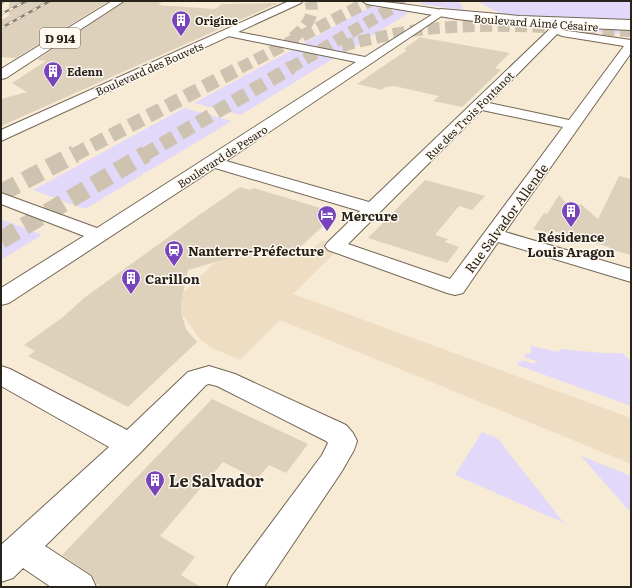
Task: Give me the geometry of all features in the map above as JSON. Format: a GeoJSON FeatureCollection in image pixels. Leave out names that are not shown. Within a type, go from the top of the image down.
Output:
{"type":"FeatureCollection","features":[{"type":"Feature","properties":{"kind":"street","name":"D 914"},"geometry":{"type":"LineString","coordinates":[[1,75],[119,1]]}},
{"type":"Feature","properties":{"kind":"street","name":"Boulevard des Bouvets"},"geometry":{"type":"LineString","coordinates":[[1,136],[297,1]]}},
{"type":"Feature","properties":{"kind":"street","name":"Boulevard Aimé Césaire"},"geometry":{"type":"LineString","coordinates":[[367,1],[441,12],[560,25],[631,23]]}},
{"type":"Feature","properties":{"kind":"street","name":"Boulevard Aimé Césaire"},"geometry":{"type":"LineString","coordinates":[[441,12],[464,17],[560,25],[631,27]]}},
{"type":"Feature","properties":{"kind":"street","name":"Boulevard de Pesaro"},"geometry":{"type":"LineString","coordinates":[[1,298],[213,162],[441,12]]}},
{"type":"Feature","properties":{"kind":"street"},"geometry":{"type":"LineString","coordinates":[[560,25],[631,44]]}},
{"type":"Feature","properties":{"kind":"street","name":"Rue des Trois Fontanot"},"geometry":{"type":"LineString","coordinates":[[336,246],[560,25]]}},
{"type":"Feature","properties":{"kind":"street"},"geometry":{"type":"LineString","coordinates":[[228,33],[367,61]]}},
{"type":"Feature","properties":{"kind":"street","name":"Rue Salvador Allende"},"geometry":{"type":"LineString","coordinates":[[336,246],[455,288],[631,44]]}},
{"type":"Feature","properties":{"kind":"street"},"geometry":{"type":"LineString","coordinates":[[479,105],[573,125]]}},
{"type":"Feature","properties":{"kind":"street"},"geometry":{"type":"LineString","coordinates":[[213,162],[372,209]]}},
{"type":"Feature","properties":{"kind":"street"},"geometry":{"type":"LineString","coordinates":[[1,198],[99,234]]}},
{"type":"Feature","properties":{"kind":"street"},"geometry":{"type":"LineString","coordinates":[[494,235],[631,276]]}},
{"type":"Feature","properties":{"kind":"street"},"geometry":{"type":"LineString","coordinates":[[79,587],[11,557],[130,445],[197,378],[209,375],[246,389],[336,433],[343,441],[340,450],[332,463],[244,587]]}},
{"type":"Feature","properties":{"kind":"street"},"geometry":{"type":"LineString","coordinates":[[1,376],[130,445]]}},
{"type":"Feature","properties":{"kind":"shaded area"},"geometry":{"type":"Polygon","coordinates":[[[424,1],[459,1],[463,8],[462,10],[420,4],[424,1]]]}},
{"type":"Feature","properties":{"kind":"shaded area"},"geometry":{"type":"Polygon","coordinates":[[[477,1],[631,1],[631,20],[505,16],[477,1]]]}},
{"type":"Feature","properties":{"kind":"shaded area"},"geometry":{"type":"Polygon","coordinates":[[[372,6],[410,12],[343,54],[300,45],[372,6]]]}},
{"type":"Feature","properties":{"kind":"shaded area"},"geometry":{"type":"Polygon","coordinates":[[[574,27],[631,29],[631,38],[628,34],[575,31],[574,27]]]}},
{"type":"Feature","properties":{"kind":"shaded area"},"geometry":{"type":"Polygon","coordinates":[[[294,49],[336,57],[241,115],[194,103],[294,49]]]}},
{"type":"Feature","properties":{"kind":"shaded area"},"geometry":{"type":"Polygon","coordinates":[[[184,108],[232,121],[85,209],[33,190],[184,108]]]}},
{"type":"Feature","properties":{"kind":"shaded area"},"geometry":{"type":"Polygon","coordinates":[[[1,219],[42,235],[1,260],[1,219]]]}},
{"type":"Feature","properties":{"kind":"shaded area"},"geometry":{"type":"Polygon","coordinates":[[[322,240],[342,246],[293,294],[631,418],[631,464],[280,320],[240,360],[212,348],[199,338],[181,313],[180,296],[214,263],[244,253],[287,252],[307,254],[322,240]]]}},
{"type":"Feature","properties":{"kind":"shaded area"},"geometry":{"type":"Polygon","coordinates":[[[531,346],[559,352],[560,349],[603,353],[622,353],[631,361],[631,406],[517,365],[519,361],[521,362],[522,360],[534,364],[536,361],[524,357],[526,353],[531,354],[531,346]]]}},
{"type":"Feature","properties":{"kind":"shaded area"},"geometry":{"type":"Polygon","coordinates":[[[482,432],[498,439],[564,523],[455,475],[482,432]]]}},
{"type":"Feature","properties":{"kind":"shaded area"},"geometry":{"type":"Polygon","coordinates":[[[581,456],[631,476],[631,513],[581,456]]]}},
{"type":"Feature","properties":{"kind":"building"},"geometry":{"type":"Polygon","coordinates":[[[9,1],[109,1],[16,58],[1,57],[1,20],[9,16],[9,1]]]}},
{"type":"Feature","properties":{"kind":"building"},"geometry":{"type":"Polygon","coordinates":[[[125,1],[164,1],[158,5],[215,9],[222,4],[278,3],[1,126],[1,99],[27,92],[12,83],[46,61],[37,60],[125,1]]]}},
{"type":"Feature","properties":{"kind":"building"},"geometry":{"type":"Polygon","coordinates":[[[420,37],[510,53],[495,68],[501,70],[462,107],[433,101],[439,96],[394,86],[385,87],[382,90],[357,84],[407,50],[404,49],[420,37]]]}},
{"type":"Feature","properties":{"kind":"building","name":"Résidence Louis Aragon"},"geometry":{"type":"Polygon","coordinates":[[[619,176],[631,179],[631,255],[550,230],[549,233],[533,229],[544,213],[547,214],[559,195],[565,202],[582,205],[598,219],[619,176]]]}},
{"type":"Feature","properties":{"kind":"building"},"geometry":{"type":"Polygon","coordinates":[[[425,180],[485,196],[472,210],[459,206],[435,235],[448,239],[445,242],[459,247],[447,263],[368,238],[425,180]]]}},
{"type":"Feature","properties":{"kind":"building","name":"Carillon"},"geometry":{"type":"Polygon","coordinates":[[[240,187],[250,190],[254,188],[337,213],[296,251],[270,250],[250,252],[188,270],[181,303],[181,312],[186,329],[197,342],[128,407],[28,356],[35,351],[24,345],[63,317],[84,298],[240,187]]]}},
{"type":"Feature","properties":{"kind":"building","name":"Le Salvador"},"geometry":{"type":"Polygon","coordinates":[[[212,399],[308,444],[286,473],[269,465],[257,479],[223,462],[160,536],[195,557],[181,575],[201,587],[102,587],[96,583],[92,575],[62,555],[212,399]]]}},
{"type":"Feature","properties":{"kind":"tunnel"},"geometry":{"type":"LineString","coordinates":[[293,38],[305,26],[311,17],[312,6],[310,1]]}},
{"type":"Feature","properties":{"kind":"tunnel"},"geometry":{"type":"LineString","coordinates":[[240,68],[370,1]]}},
{"type":"Feature","properties":{"kind":"tunnel"},"geometry":{"type":"LineString","coordinates":[[290,68],[404,1]]}},
{"type":"Feature","properties":{"kind":"tunnel"},"geometry":{"type":"LineString","coordinates":[[342,46],[411,31],[465,26],[521,26],[631,31]]}},
{"type":"Feature","properties":{"kind":"tunnel"},"geometry":{"type":"LineString","coordinates":[[74,155],[242,67]]}},
{"type":"Feature","properties":{"kind":"tunnel"},"geometry":{"type":"LineString","coordinates":[[144,155],[292,67]]}},
{"type":"Feature","properties":{"kind":"tunnel"},"geometry":{"type":"LineString","coordinates":[[1,193],[75,154]]}},
{"type":"Feature","properties":{"kind":"tunnel"},"geometry":{"type":"LineString","coordinates":[[1,240],[146,154]]}},
{"type":"Feature","properties":{"kind":"railway"},"geometry":{"type":"LineString","coordinates":[[1,14],[27,1]]}},
{"type":"Feature","properties":{"kind":"railway"},"geometry":{"type":"LineString","coordinates":[[1,28],[50,1]]}},
{"type":"Feature","properties":{"kind":"place","name":"Origine"},"geometry":{"type":"Point","coordinates":[181,37]}},
{"type":"Feature","properties":{"kind":"place","name":"Edenn"},"geometry":{"type":"Point","coordinates":[53,88]}},
{"type":"Feature","properties":{"kind":"place","name":"Résidence Louis Aragon"},"geometry":{"type":"Point","coordinates":[571,228]}},
{"type":"Feature","properties":{"kind":"place","name":"Mercure"},"geometry":{"type":"Point","coordinates":[327,232]}},
{"type":"Feature","properties":{"kind":"place","name":"Nanterre-Préfecture"},"geometry":{"type":"Point","coordinates":[174,267]}},
{"type":"Feature","properties":{"kind":"place","name":"Carillon"},"geometry":{"type":"Point","coordinates":[131,295]}},
{"type":"Feature","properties":{"kind":"place","name":"Le Salvador"},"geometry":{"type":"Point","coordinates":[155,497]}}]}
